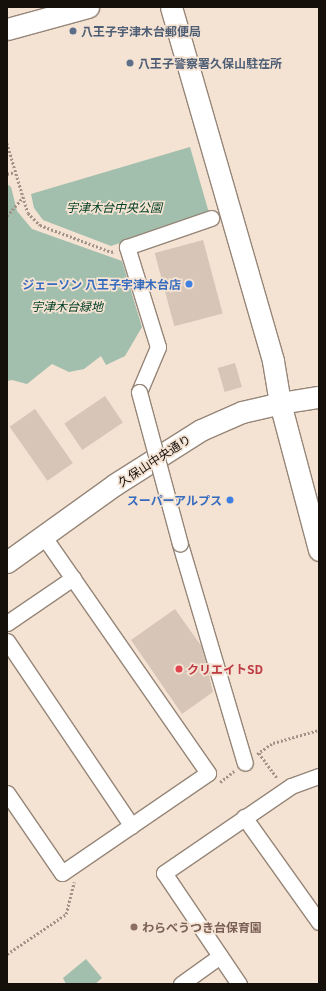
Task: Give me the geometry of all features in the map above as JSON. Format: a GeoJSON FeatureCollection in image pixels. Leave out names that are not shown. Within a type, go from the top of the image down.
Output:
{"type":"FeatureCollection","features":[{"type":"Feature","properties":{"kind":"street"},"geometry":{"type":"LineString","coordinates":[[171,7],[273,360],[280,403],[319,550]]}},
{"type":"Feature","properties":{"kind":"street"},"geometry":{"type":"LineString","coordinates":[[7,29],[74,9]]}},
{"type":"Feature","properties":{"kind":"street"},"geometry":{"type":"LineString","coordinates":[[211,218],[127,247],[158,347],[139,392],[180,544],[245,763]]}},
{"type":"Feature","properties":{"kind":"street","name":"久保山中央通り"},"geometry":{"type":"LineString","coordinates":[[7,562],[44,537],[114,485],[201,430],[242,412],[319,396]]}},
{"type":"Feature","properties":{"kind":"street"},"geometry":{"type":"LineString","coordinates":[[7,793],[62,873],[208,773],[44,537]]}},
{"type":"Feature","properties":{"kind":"street"},"geometry":{"type":"LineString","coordinates":[[7,623],[73,578]]}},
{"type":"Feature","properties":{"kind":"street"},"geometry":{"type":"LineString","coordinates":[[7,641],[132,826]]}},
{"type":"Feature","properties":{"kind":"street"},"geometry":{"type":"LineString","coordinates":[[239,984],[164,873],[285,790],[319,776]]}},
{"type":"Feature","properties":{"kind":"street"},"geometry":{"type":"LineString","coordinates":[[244,817],[319,922]]}},
{"type":"Feature","properties":{"kind":"street"},"geometry":{"type":"LineString","coordinates":[[181,984],[220,956]]}},
{"type":"Feature","properties":{"kind":"path"},"geometry":{"type":"LineString","coordinates":[[7,143],[28,212],[40,225],[111,252],[127,247]]}},
{"type":"Feature","properties":{"kind":"path"},"geometry":{"type":"LineString","coordinates":[[7,174],[15,172]]}},
{"type":"Feature","properties":{"kind":"path"},"geometry":{"type":"LineString","coordinates":[[7,216],[24,196]]}},
{"type":"Feature","properties":{"kind":"path"},"geometry":{"type":"LineString","coordinates":[[216,785],[273,743],[319,730]]}},
{"type":"Feature","properties":{"kind":"path"},"geometry":{"type":"LineString","coordinates":[[259,753],[285,790]]}},
{"type":"Feature","properties":{"kind":"path"},"geometry":{"type":"LineString","coordinates":[[7,954],[66,914],[75,881]]}},
{"type":"Feature","properties":{"kind":"green space","name":"宇津木台中央公園"},"geometry":{"type":"Polygon","coordinates":[[[190,147],[209,213],[111,246],[43,220],[34,208],[31,194],[190,147]]]}},
{"type":"Feature","properties":{"kind":"green space","name":"宇津木台緑地"},"geometry":{"type":"Polygon","coordinates":[[[7,184],[11,187],[17,211],[32,229],[122,261],[142,327],[125,356],[106,365],[101,356],[84,369],[69,372],[52,364],[27,384],[12,380],[7,381],[7,184]]]}},
{"type":"Feature","properties":{"kind":"green space"},"geometry":{"type":"Polygon","coordinates":[[[86,959],[102,978],[95,984],[66,984],[63,978],[86,959]]]}},
{"type":"Feature","properties":{"kind":"building","name":"ジェーソン 八王子宇津木台店"},"geometry":{"type":"Polygon","coordinates":[[[203,240],[223,313],[174,326],[155,253],[203,240]]]}},
{"type":"Feature","properties":{"kind":"building"},"geometry":{"type":"Polygon","coordinates":[[[235,363],[242,387],[225,392],[218,368],[235,363]]]}},
{"type":"Feature","properties":{"kind":"building"},"geometry":{"type":"Polygon","coordinates":[[[105,396],[123,423],[82,450],[64,423],[105,396]]]}},
{"type":"Feature","properties":{"kind":"building"},"geometry":{"type":"Polygon","coordinates":[[[35,409],[73,463],[47,481],[10,427],[35,409]]]}},
{"type":"Feature","properties":{"kind":"building","name":"クリエイトSD"},"geometry":{"type":"Polygon","coordinates":[[[175,609],[202,647],[213,692],[182,714],[131,640],[175,609]]]}},
{"type":"Feature","properties":{"kind":"place","name":"八王子宇津木台郵便局"},"geometry":{"type":"Point","coordinates":[73,31]}},
{"type":"Feature","properties":{"kind":"place","name":"八王子警察署久保山駐在所"},"geometry":{"type":"Point","coordinates":[130,63]}},
{"type":"Feature","properties":{"kind":"place","name":"ジェーソン 八王子宇津木台店"},"geometry":{"type":"Point","coordinates":[189,284]}},
{"type":"Feature","properties":{"kind":"place","name":"スーパーアルプス"},"geometry":{"type":"Point","coordinates":[230,500]}},
{"type":"Feature","properties":{"kind":"place","name":"クリエイトSD"},"geometry":{"type":"Point","coordinates":[179,669]}},
{"type":"Feature","properties":{"kind":"place","name":"わらべうつき台保育園"},"geometry":{"type":"Point","coordinates":[134,927]}}]}
